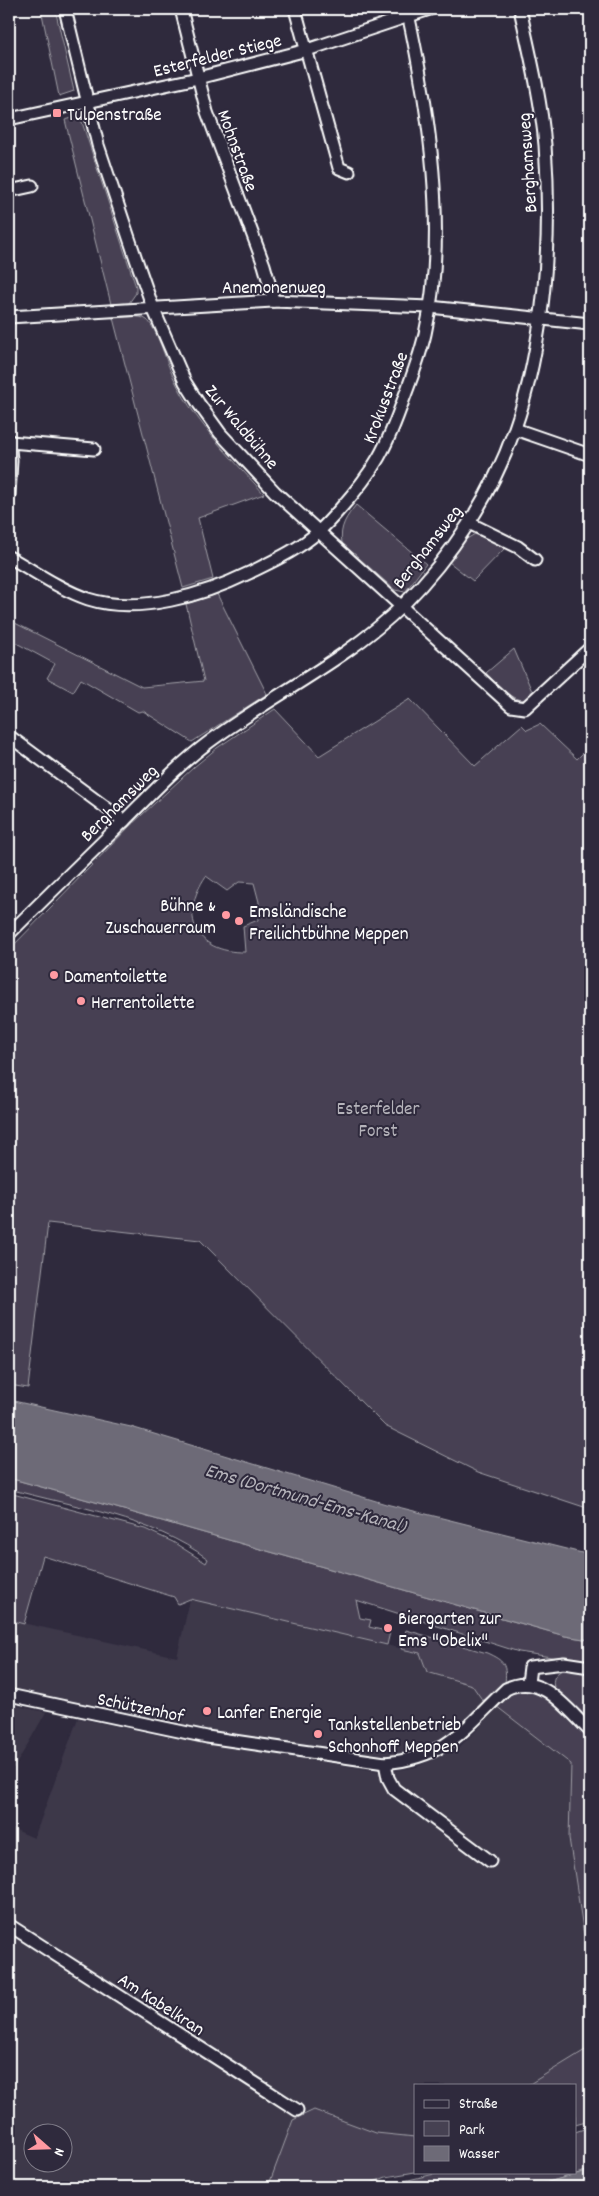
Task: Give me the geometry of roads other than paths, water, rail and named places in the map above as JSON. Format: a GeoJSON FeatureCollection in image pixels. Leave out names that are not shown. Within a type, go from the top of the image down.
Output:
{"type":"FeatureCollection","features":[{"type":"Feature","properties":{"kind":"street","name":"Zur Waldbühne"},"geometry":{"type":"LineString","coordinates":[[65,9],[98,146],[153,308],[185,382],[199,404],[243,458],[275,492],[511,706],[525,708],[590,648]]}},
{"type":"Feature","properties":{"kind":"street","name":"Mohnstraße"},"geometry":{"type":"LineString","coordinates":[[181,9],[207,112],[266,272],[273,301]]}},
{"type":"Feature","properties":{"kind":"street"},"geometry":{"type":"LineString","coordinates":[[295,9],[340,168],[348,172]]}},
{"type":"Feature","properties":{"kind":"street","name":"Esterfelder Stiege"},"geometry":{"type":"LineString","coordinates":[[9,119],[198,78],[307,50],[407,12],[430,9]]}},
{"type":"Feature","properties":{"kind":"street","name":"Berghamsweg"},"geometry":{"type":"LineString","coordinates":[[9,934],[177,768],[210,742],[345,652],[402,606],[425,581],[468,523],[489,488],[515,430],[530,370],[540,318],[546,248],[545,144],[535,78],[520,9]]}},
{"type":"Feature","properties":{"kind":"street","name":"Krokusstraße"},"geometry":{"type":"LineString","coordinates":[[9,557],[88,599],[117,604],[144,604],[184,597],[222,585],[287,555],[319,532],[357,490],[376,465],[390,439],[419,356],[430,307],[434,229],[432,176],[427,118],[407,12]]}},
{"type":"Feature","properties":{"kind":"street"},"geometry":{"type":"LineString","coordinates":[[9,191],[32,186]]}},
{"type":"Feature","properties":{"kind":"street","name":"Anemonenweg"},"geometry":{"type":"LineString","coordinates":[[9,317],[273,301],[430,307],[590,324]]}},
{"type":"Feature","properties":{"kind":"street"},"geometry":{"type":"LineString","coordinates":[[515,430],[590,455]]}},
{"type":"Feature","properties":{"kind":"street"},"geometry":{"type":"LineString","coordinates":[[9,495],[11,460],[9,441],[94,449]]}},
{"type":"Feature","properties":{"kind":"street"},"geometry":{"type":"LineString","coordinates":[[468,523],[518,547],[535,560]]}},
{"type":"Feature","properties":{"kind":"street"},"geometry":{"type":"LineString","coordinates":[[9,736],[124,821]]}},
{"type":"Feature","properties":{"kind":"street"},"geometry":{"type":"LineString","coordinates":[[590,1667],[564,1663],[530,1667],[528,1684],[542,1688],[553,1695],[590,1731]]}},
{"type":"Feature","properties":{"kind":"street","name":"Schützenhof"},"geometry":{"type":"LineString","coordinates":[[9,1695],[207,1737],[385,1763],[414,1759],[454,1740],[506,1689],[516,1684],[528,1684]]}},
{"type":"Feature","properties":{"kind":"street"},"geometry":{"type":"LineString","coordinates":[[385,1763],[388,1778],[394,1789],[490,1861]]}},
{"type":"Feature","properties":{"kind":"street","name":"Am Kabelkran"},"geometry":{"type":"LineString","coordinates":[[9,1925],[296,2110]]}},
{"type":"Feature","properties":{"kind":"water","name":"Ems (Dortmund-Ems-Kanal)"},"geometry":{"type":"Polygon","coordinates":[[[9,1400],[131,1427],[386,1504],[590,1555],[590,1640],[565,1636],[9,1478],[9,1400]]]}},
{"type":"Feature","properties":{"kind":"water"},"geometry":{"type":"Polygon","coordinates":[[[590,2170],[590,2187],[531,2187],[590,2170]]]}},
{"type":"Feature","properties":{"kind":"place","name":"Tulpenstraße"},"geometry":{"type":"Point","coordinates":[57,113]}},
{"type":"Feature","properties":{"kind":"place","name":"Bühne & Zuschauerraum"},"geometry":{"type":"Point","coordinates":[226,915]}},
{"type":"Feature","properties":{"kind":"place","name":"Emsländische Freilichtbühne Meppen"},"geometry":{"type":"Point","coordinates":[239,921]}},
{"type":"Feature","properties":{"kind":"place","name":"Damentoilette"},"geometry":{"type":"Point","coordinates":[54,975]}},
{"type":"Feature","properties":{"kind":"place","name":"Herrentoilette"},"geometry":{"type":"Point","coordinates":[81,1001]}},
{"type":"Feature","properties":{"kind":"place","name":"Biergarten zur Ems \"Obelix\""},"geometry":{"type":"Point","coordinates":[388,1628]}},
{"type":"Feature","properties":{"kind":"place","name":"Lanfer Energie"},"geometry":{"type":"Point","coordinates":[207,1711]}},
{"type":"Feature","properties":{"kind":"place","name":"Tankstellenbetrieb Schonhoff Meppen"},"geometry":{"type":"Point","coordinates":[318,1734]}},
{"type":"Feature","properties":{"kind":"park label","name":"Esterfelder Forst"},"geometry":{"type":"Point","coordinates":[378,1118]}}]}
